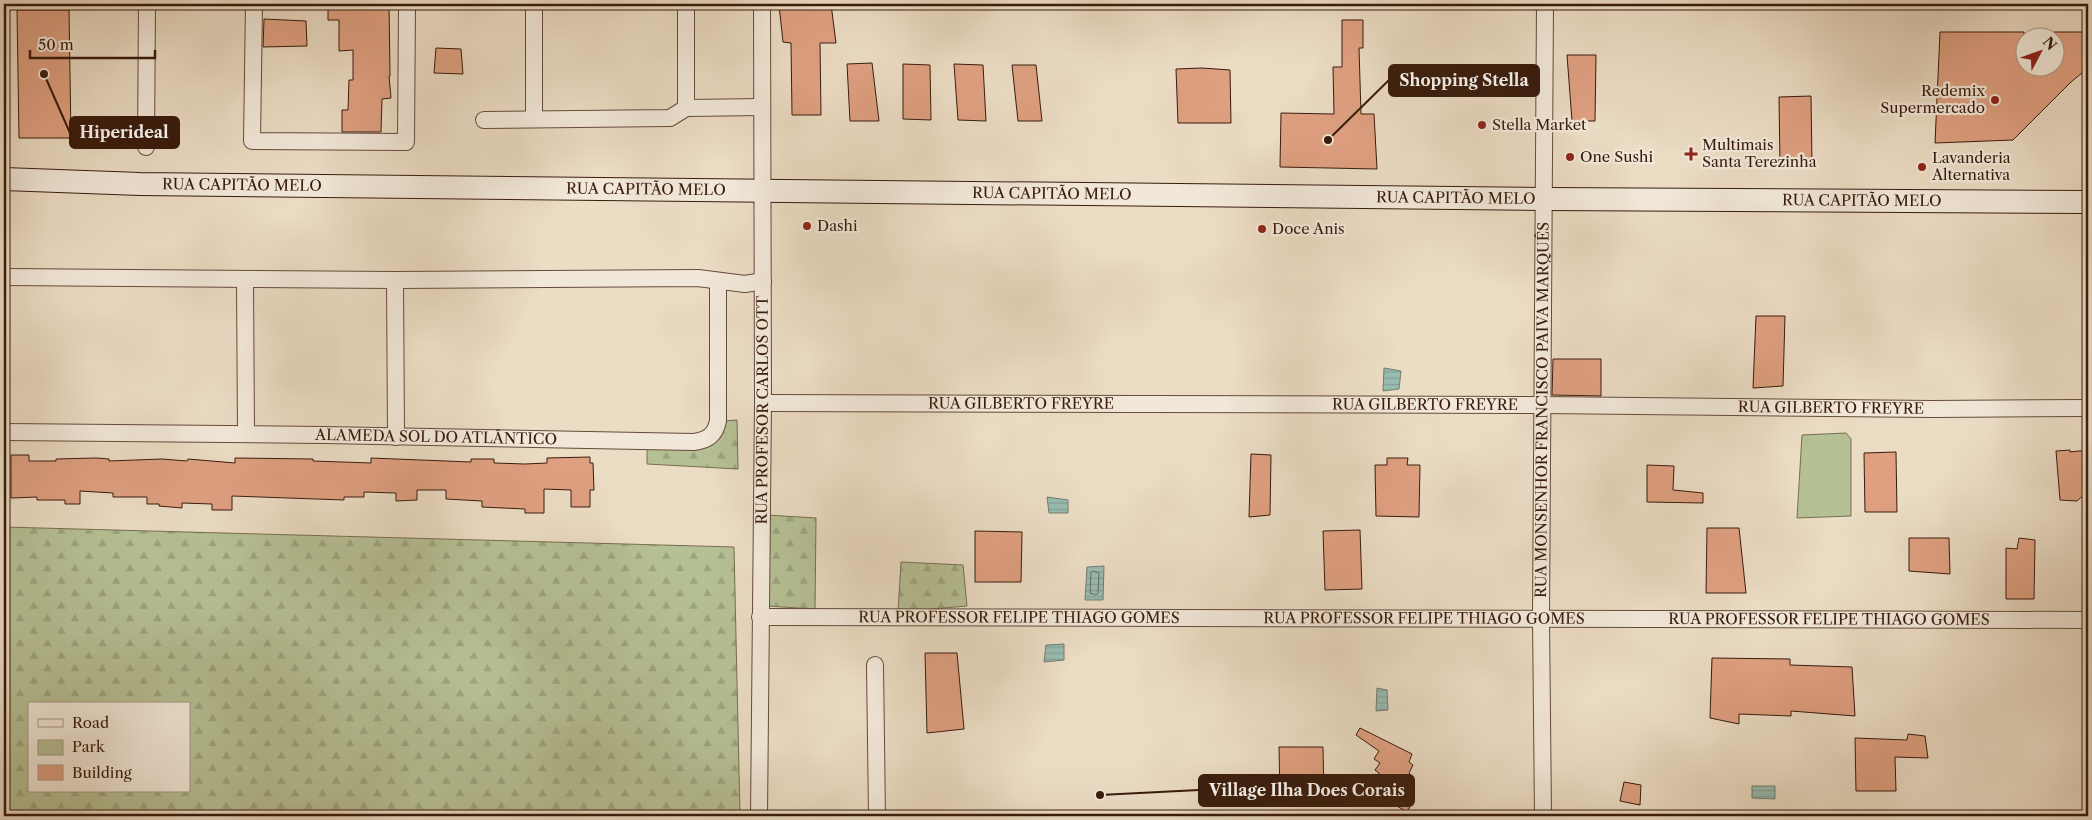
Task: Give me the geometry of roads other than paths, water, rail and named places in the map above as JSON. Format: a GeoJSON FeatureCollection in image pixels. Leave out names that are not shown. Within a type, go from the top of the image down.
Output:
{"type":"FeatureCollection","features":[{"type":"Feature","properties":{"kind":"main road","name":"RUA CAPITÃO MELO"},"geometry":{"type":"LineString","coordinates":[[8,180],[140,184],[1544,199],[2088,202]]}},
{"type":"Feature","properties":{"kind":"street"},"geometry":{"type":"LineString","coordinates":[[146,147],[147,4]]}},
{"type":"Feature","properties":{"kind":"street"},"geometry":{"type":"LineString","coordinates":[[254,4],[252,141],[406,142],[407,4]]}},
{"type":"Feature","properties":{"kind":"street"},"geometry":{"type":"LineString","coordinates":[[534,4],[534,119]]}},
{"type":"Feature","properties":{"kind":"street"},"geometry":{"type":"LineString","coordinates":[[686,4],[686,108]]}},
{"type":"Feature","properties":{"kind":"street","name":"RUA PROFESOR CARLOS OTT"},"geometry":{"type":"LineString","coordinates":[[759,816],[763,403],[762,4]]}},
{"type":"Feature","properties":{"kind":"street","name":"RUA MONSENHOR FRANCISCO PAIVA MARQUÊS"},"geometry":{"type":"LineString","coordinates":[[1543,816],[1541,618],[1545,4]]}},
{"type":"Feature","properties":{"kind":"street"},"geometry":{"type":"LineString","coordinates":[[484,120],[670,118],[686,108],[762,107]]}},
{"type":"Feature","properties":{"kind":"street"},"geometry":{"type":"LineString","coordinates":[[4,277],[395,280],[698,278],[745,284],[763,282]]}},
{"type":"Feature","properties":{"kind":"street"},"geometry":{"type":"LineString","coordinates":[[245,279],[246,434]]}},
{"type":"Feature","properties":{"kind":"street"},"geometry":{"type":"LineString","coordinates":[[395,280],[396,437]]}},
{"type":"Feature","properties":{"kind":"street","name":"ALAMEDA SOL DO ATLÂNTICO"},"geometry":{"type":"LineString","coordinates":[[4,432],[246,434],[694,442],[711,437],[716,430],[718,421],[718,282]]}},
{"type":"Feature","properties":{"kind":"street","name":"RUA GILBERTO FREYRE"},"geometry":{"type":"LineString","coordinates":[[763,403],[1542,405],[1933,409],[2088,408]]}},
{"type":"Feature","properties":{"kind":"street","name":"RUA PROFESSOR FELIPE THIAGO GOMES"},"geometry":{"type":"LineString","coordinates":[[760,617],[2088,620]]}},
{"type":"Feature","properties":{"kind":"street"},"geometry":{"type":"LineString","coordinates":[[875,665],[877,816]]}},
{"type":"Feature","properties":{"kind":"water"},"geometry":{"type":"Polygon","coordinates":[[[1384,368],[1401,371],[1399,389],[1383,391],[1384,368]]]}},
{"type":"Feature","properties":{"kind":"water"},"geometry":{"type":"Polygon","coordinates":[[[1047,497],[1068,500],[1068,513],[1049,513],[1047,497]]]}},
{"type":"Feature","properties":{"kind":"water"},"geometry":{"type":"Polygon","coordinates":[[[1104,566],[1103,600],[1085,600],[1087,567],[1104,566]]]}},
{"type":"Feature","properties":{"kind":"water"},"geometry":{"type":"Polygon","coordinates":[[[1064,644],[1064,660],[1044,662],[1046,645],[1064,644]]]}},
{"type":"Feature","properties":{"kind":"water"},"geometry":{"type":"Polygon","coordinates":[[[1377,688],[1387,690],[1388,710],[1376,711],[1377,688]]]}},
{"type":"Feature","properties":{"kind":"water"},"geometry":{"type":"Polygon","coordinates":[[[1752,786],[1775,786],[1775,799],[1752,798],[1752,786]]]}},
{"type":"Feature","properties":{"kind":"place","name":"Hiperideal"},"geometry":{"type":"Point","coordinates":[44,74]}},
{"type":"Feature","properties":{"kind":"place","name":"Redemix Supermercado"},"geometry":{"type":"Point","coordinates":[1995,100]}},
{"type":"Feature","properties":{"kind":"place","name":"Stella Market"},"geometry":{"type":"Point","coordinates":[1482,125]}},
{"type":"Feature","properties":{"kind":"place","name":"Shopping Stella"},"geometry":{"type":"Point","coordinates":[1328,140]}},
{"type":"Feature","properties":{"kind":"place","name":"Multimais Santa Terezinha"},"geometry":{"type":"Point","coordinates":[1691,154]}},
{"type":"Feature","properties":{"kind":"place","name":"One Sushi"},"geometry":{"type":"Point","coordinates":[1570,157]}},
{"type":"Feature","properties":{"kind":"place","name":"Lavanderia Alternativa"},"geometry":{"type":"Point","coordinates":[1922,167]}},
{"type":"Feature","properties":{"kind":"place","name":"Dashi"},"geometry":{"type":"Point","coordinates":[807,226]}},
{"type":"Feature","properties":{"kind":"place","name":"Doce Anis"},"geometry":{"type":"Point","coordinates":[1262,229]}},
{"type":"Feature","properties":{"kind":"place","name":"Village Ilha Does Corais"},"geometry":{"type":"Point","coordinates":[1100,795]}}]}
